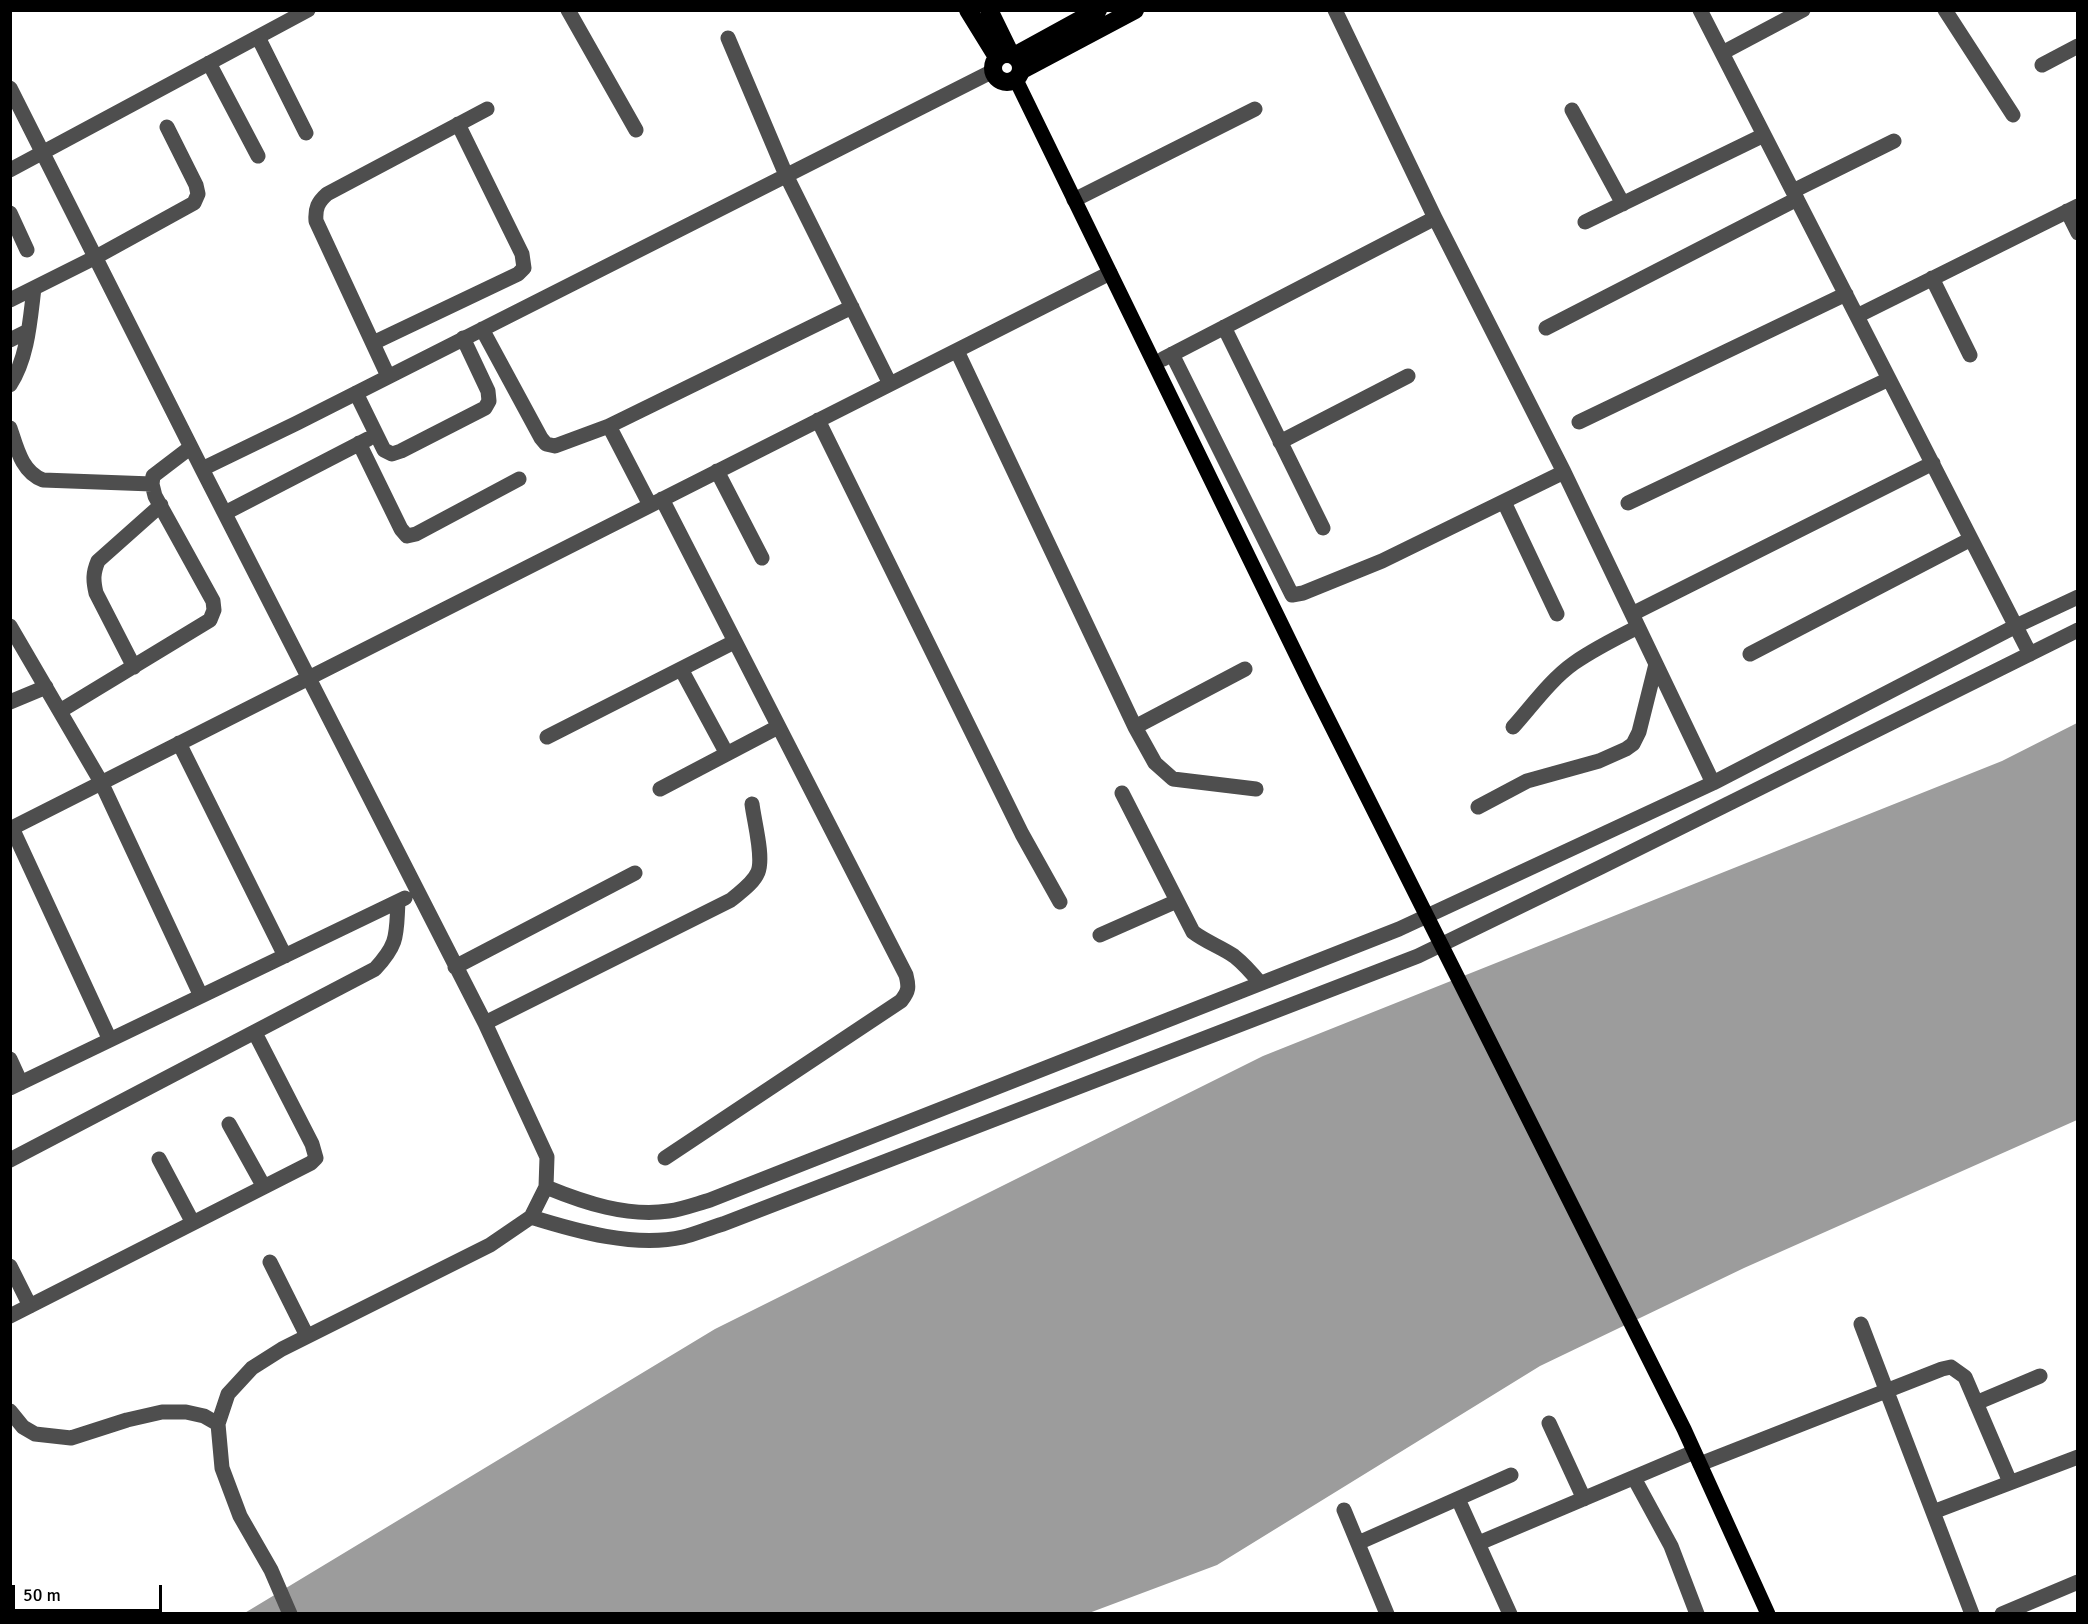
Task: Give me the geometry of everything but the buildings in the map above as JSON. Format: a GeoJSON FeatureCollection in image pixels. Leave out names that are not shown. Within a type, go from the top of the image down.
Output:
{"type":"FeatureCollection","features":[{"type":"Feature","properties":{"kind":"highway"},"geometry":{"type":"LineString","coordinates":[[968,10],[1009,64]]}},
{"type":"Feature","properties":{"kind":"highway"},"geometry":{"type":"LineString","coordinates":[[989,10],[1009,64]]}},
{"type":"Feature","properties":{"kind":"highway"},"geometry":{"type":"LineString","coordinates":[[1009,64],[1098,10]]}},
{"type":"Feature","properties":{"kind":"highway"},"geometry":{"type":"LineString","coordinates":[[1009,64],[1135,10]]}},
{"type":"Feature","properties":{"kind":"main road"},"geometry":{"type":"LineString","coordinates":[[1009,64],[1312,687],[1684,1429],[1768,1614]]}},
{"type":"Feature","properties":{"kind":"street"},"geometry":{"type":"LineString","coordinates":[[10,170],[308,10]]}},
{"type":"Feature","properties":{"kind":"street"},"geometry":{"type":"LineString","coordinates":[[568,10],[636,130]]}},
{"type":"Feature","properties":{"kind":"street"},"geometry":{"type":"LineString","coordinates":[[1335,10],[1436,218],[1564,472],[1713,783]]}},
{"type":"Feature","properties":{"kind":"street"},"geometry":{"type":"LineString","coordinates":[[1700,10],[2030,654]]}},
{"type":"Feature","properties":{"kind":"street"},"geometry":{"type":"LineString","coordinates":[[1722,53],[1803,10]]}},
{"type":"Feature","properties":{"kind":"street"},"geometry":{"type":"LineString","coordinates":[[1945,10],[2013,116]]}},
{"type":"Feature","properties":{"kind":"street"},"geometry":{"type":"LineString","coordinates":[[258,38],[306,133]]}},
{"type":"Feature","properties":{"kind":"street"},"geometry":{"type":"LineString","coordinates":[[728,38],[786,175],[890,384]]}},
{"type":"Feature","properties":{"kind":"street"},"geometry":{"type":"LineString","coordinates":[[2042,65],[2078,46]]}},
{"type":"Feature","properties":{"kind":"street"},"geometry":{"type":"LineString","coordinates":[[209,63],[258,156]]}},
{"type":"Feature","properties":{"kind":"street"},"geometry":{"type":"LineString","coordinates":[[202,469],[1009,64]]}},
{"type":"Feature","properties":{"kind":"street"},"geometry":{"type":"LineString","coordinates":[[10,88],[454,967],[485,1023],[547,1158],[546,1187],[531,1217],[490,1245],[307,1336],[252,1368],[228,1394],[218,1424],[222,1468],[240,1515],[271,1570],[290,1614]]}},
{"type":"Feature","properties":{"kind":"street"},"geometry":{"type":"LineString","coordinates":[[388,376],[316,221],[315,211],[319,201],[327,194],[487,109]]}},
{"type":"Feature","properties":{"kind":"street"},"geometry":{"type":"LineString","coordinates":[[1074,200],[1255,109]]}},
{"type":"Feature","properties":{"kind":"street"},"geometry":{"type":"LineString","coordinates":[[1572,110],[1623,204]]}},
{"type":"Feature","properties":{"kind":"street"},"geometry":{"type":"LineString","coordinates":[[373,344],[518,274],[524,268],[522,254],[458,124]]}},
{"type":"Feature","properties":{"kind":"street"},"geometry":{"type":"LineString","coordinates":[[10,300],[96,257],[194,202],[198,194],[196,185],[167,127]]}},
{"type":"Feature","properties":{"kind":"street"},"geometry":{"type":"LineString","coordinates":[[1585,222],[1764,135]]}},
{"type":"Feature","properties":{"kind":"street"},"geometry":{"type":"LineString","coordinates":[[1546,328],[1894,141]]}},
{"type":"Feature","properties":{"kind":"street"},"geometry":{"type":"LineString","coordinates":[[1857,316],[2072,208],[2078,233]]}},
{"type":"Feature","properties":{"kind":"street"},"geometry":{"type":"LineString","coordinates":[[10,213],[27,250]]}},
{"type":"Feature","properties":{"kind":"street"},"geometry":{"type":"LineString","coordinates":[[1155,363],[1436,218]]}},
{"type":"Feature","properties":{"kind":"street"},"geometry":{"type":"LineString","coordinates":[[110,1040],[11,828],[1110,273]]}},
{"type":"Feature","properties":{"kind":"street"},"geometry":{"type":"LineString","coordinates":[[1932,278],[1970,355]]}},
{"type":"Feature","properties":{"kind":"street"},"geometry":{"type":"LineString","coordinates":[[10,385],[16,377],[28,331],[34,288]]}},
{"type":"Feature","properties":{"kind":"street"},"geometry":{"type":"LineString","coordinates":[[1579,422],[1846,294]]}},
{"type":"Feature","properties":{"kind":"street"},"geometry":{"type":"LineString","coordinates":[[482,329],[546,444],[555,446],[609,426],[852,307]]}},
{"type":"Feature","properties":{"kind":"street"},"geometry":{"type":"LineString","coordinates":[[1224,327],[1323,528]]}},
{"type":"Feature","properties":{"kind":"street"},"geometry":{"type":"LineString","coordinates":[[10,340],[28,331]]}},
{"type":"Feature","properties":{"kind":"street"},"geometry":{"type":"LineString","coordinates":[[356,393],[384,450],[392,454],[485,408],[489,401],[488,391],[463,338]]}},
{"type":"Feature","properties":{"kind":"street"},"geometry":{"type":"LineString","coordinates":[[957,351],[1155,763],[1173,779],[1256,789]]}},
{"type":"Feature","properties":{"kind":"street"},"geometry":{"type":"LineString","coordinates":[[1172,354],[1292,595],[1304,593],[1382,561],[1564,472]]}},
{"type":"Feature","properties":{"kind":"street"},"geometry":{"type":"LineString","coordinates":[[1280,442],[1408,376]]}},
{"type":"Feature","properties":{"kind":"street"},"geometry":{"type":"LineString","coordinates":[[1628,503],[1889,379]]}},
{"type":"Feature","properties":{"kind":"street"},"geometry":{"type":"LineString","coordinates":[[818,420],[1022,834],[1060,902]]}},
{"type":"Feature","properties":{"kind":"street"},"geometry":{"type":"LineString","coordinates":[[609,426],[656,502],[734,642],[906,975],[909,986],[908,993],[901,1001],[665,1158]]}},
{"type":"Feature","properties":{"kind":"street"},"geometry":{"type":"LineString","coordinates":[[10,428],[24,464],[32,476],[44,480],[152,484]]}},
{"type":"Feature","properties":{"kind":"street"},"geometry":{"type":"LineString","coordinates":[[225,513],[376,434]]}},
{"type":"Feature","properties":{"kind":"street"},"geometry":{"type":"LineString","coordinates":[[359,443],[401,529],[407,536],[416,534],[519,479]]}},
{"type":"Feature","properties":{"kind":"street"},"geometry":{"type":"LineString","coordinates":[[60,711],[210,620],[214,610],[213,601],[152,484],[153,476],[192,447]]}},
{"type":"Feature","properties":{"kind":"street"},"geometry":{"type":"LineString","coordinates":[[1513,727],[1558,677],[1635,620],[1933,463]]}},
{"type":"Feature","properties":{"kind":"street"},"geometry":{"type":"LineString","coordinates":[[717,471],[762,558]]}},
{"type":"Feature","properties":{"kind":"street"},"geometry":{"type":"LineString","coordinates":[[1504,502],[1557,614]]}},
{"type":"Feature","properties":{"kind":"street"},"geometry":{"type":"LineString","coordinates":[[134,666],[96,593],[93,582],[94,572],[98,561],[161,505]]}},
{"type":"Feature","properties":{"kind":"street"},"geometry":{"type":"LineString","coordinates":[[1750,654],[1971,539]]}},
{"type":"Feature","properties":{"kind":"street"},"geometry":{"type":"LineString","coordinates":[[546,1187],[578,1200],[644,1213],[672,1211],[710,1200],[1399,929],[1713,783],[2016,626],[2078,597]]}},
{"type":"Feature","properties":{"kind":"street"},"geometry":{"type":"LineString","coordinates":[[10,626],[101,782],[201,996]]}},
{"type":"Feature","properties":{"kind":"street"},"geometry":{"type":"LineString","coordinates":[[531,1217],[572,1230],[648,1240],[682,1237],[723,1224],[1418,956],[2078,630]]}},
{"type":"Feature","properties":{"kind":"street"},"geometry":{"type":"LineString","coordinates":[[547,737],[734,642]]}},
{"type":"Feature","properties":{"kind":"street"},"geometry":{"type":"LineString","coordinates":[[1478,807],[1527,781],[1599,761],[1633,744],[1639,732],[1656,664]]}},
{"type":"Feature","properties":{"kind":"street"},"geometry":{"type":"LineString","coordinates":[[681,669],[727,754]]}},
{"type":"Feature","properties":{"kind":"street"},"geometry":{"type":"LineString","coordinates":[[1136,727],[1245,669]]}},
{"type":"Feature","properties":{"kind":"street"},"geometry":{"type":"LineString","coordinates":[[10,702],[46,687]]}},
{"type":"Feature","properties":{"kind":"street"},"geometry":{"type":"LineString","coordinates":[[660,789],[778,727]]}},
{"type":"Feature","properties":{"kind":"street"},"geometry":{"type":"LineString","coordinates":[[179,743],[285,956]]}},
{"type":"Feature","properties":{"kind":"street"},"geometry":{"type":"LineString","coordinates":[[1122,793],[1193,932],[1233,956],[1260,983]]}},
{"type":"Feature","properties":{"kind":"street"},"geometry":{"type":"LineString","coordinates":[[485,1023],[731,900],[749,885],[758,872],[760,858],[752,804]]}},
{"type":"Feature","properties":{"kind":"street"},"geometry":{"type":"LineString","coordinates":[[454,967],[635,873]]}},
{"type":"Feature","properties":{"kind":"street"},"geometry":{"type":"LineString","coordinates":[[10,1059],[16,1085],[417,893]]}},
{"type":"Feature","properties":{"kind":"street"},"geometry":{"type":"LineString","coordinates":[[1100,935],[1178,901]]}},
{"type":"Feature","properties":{"kind":"street"},"geometry":{"type":"LineString","coordinates":[[10,1160],[375,969],[386,957],[396,940],[398,902]]}},
{"type":"Feature","properties":{"kind":"street"},"geometry":{"type":"LineString","coordinates":[[10,1316],[311,1163],[316,1158],[255,1033]]}},
{"type":"Feature","properties":{"kind":"street"},"geometry":{"type":"LineString","coordinates":[[229,1124],[264,1187]]}},
{"type":"Feature","properties":{"kind":"street"},"geometry":{"type":"LineString","coordinates":[[159,1159],[193,1223]]}},
{"type":"Feature","properties":{"kind":"street"},"geometry":{"type":"LineString","coordinates":[[270,1262],[307,1336]]}},
{"type":"Feature","properties":{"kind":"street"},"geometry":{"type":"LineString","coordinates":[[10,1266],[30,1306]]}},
{"type":"Feature","properties":{"kind":"street"},"geometry":{"type":"LineString","coordinates":[[1861,1324],[1972,1614]]}},
{"type":"Feature","properties":{"kind":"street"},"geometry":{"type":"LineString","coordinates":[[1479,1543],[1634,1478],[1697,1458],[1951,1367],[1965,1377],[2010,1482]]}},
{"type":"Feature","properties":{"kind":"street"},"geometry":{"type":"LineString","coordinates":[[1976,1403],[2040,1376]]}},
{"type":"Feature","properties":{"kind":"street"},"geometry":{"type":"LineString","coordinates":[[10,1411],[23,1427],[35,1434],[71,1438],[127,1420],[162,1412],[186,1412],[204,1416],[218,1424]]}},
{"type":"Feature","properties":{"kind":"street"},"geometry":{"type":"LineString","coordinates":[[1549,1423],[1584,1499]]}},
{"type":"Feature","properties":{"kind":"street"},"geometry":{"type":"LineString","coordinates":[[1933,1512],[2078,1457]]}},
{"type":"Feature","properties":{"kind":"street"},"geometry":{"type":"LineString","coordinates":[[1358,1543],[1511,1475]]}},
{"type":"Feature","properties":{"kind":"street"},"geometry":{"type":"LineString","coordinates":[[1634,1478],[1671,1546],[1697,1614]]}},
{"type":"Feature","properties":{"kind":"street"},"geometry":{"type":"LineString","coordinates":[[1458,1498],[1510,1614]]}},
{"type":"Feature","properties":{"kind":"street"},"geometry":{"type":"LineString","coordinates":[[1344,1510],[1387,1614]]}},
{"type":"Feature","properties":{"kind":"street"},"geometry":{"type":"LineString","coordinates":[[2002,1614],[2078,1582]]}},
{"type":"Feature","properties":{"kind":"shaded area"},"geometry":{"type":"Polygon","coordinates":[[[2077,723],[2077,1120],[1744,1268],[1540,1366],[1217,1565],[1089,1613],[243,1614],[715,1329],[1263,1056],[2002,761],[2077,723]]]}}]}
